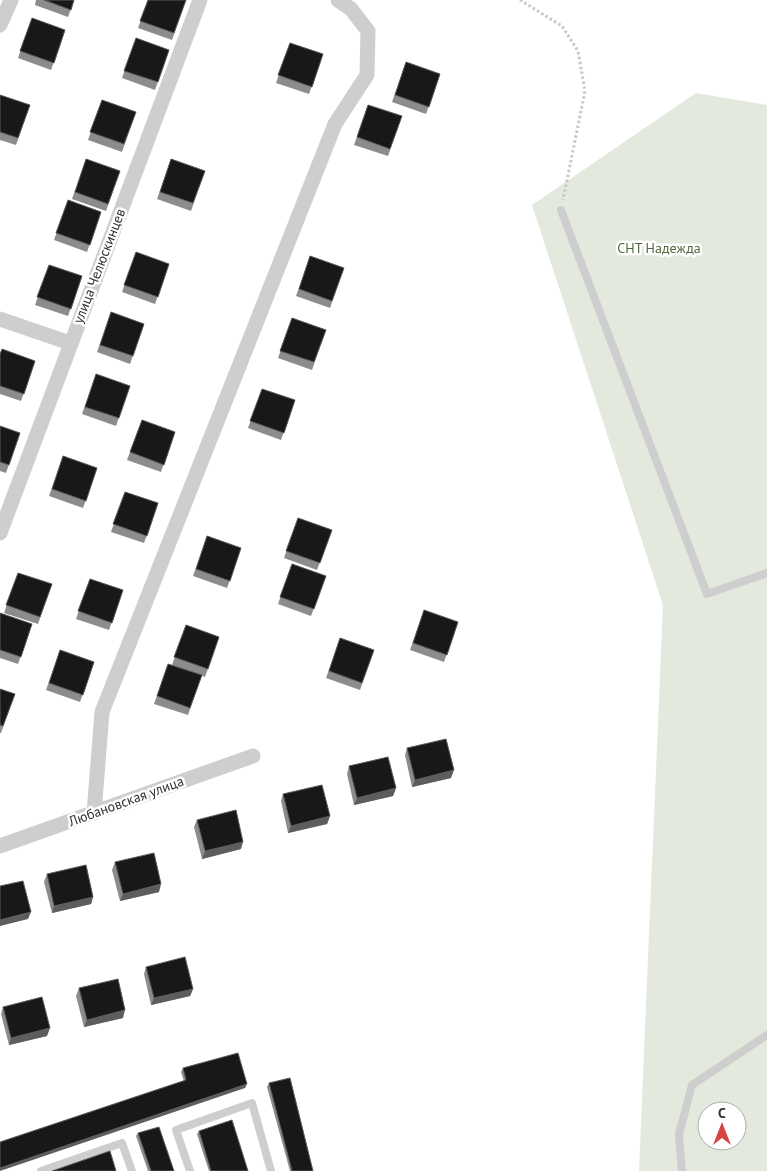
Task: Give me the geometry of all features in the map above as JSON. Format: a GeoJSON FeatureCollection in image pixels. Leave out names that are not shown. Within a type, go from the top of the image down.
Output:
{"type":"FeatureCollection","features":[{"type":"Feature","properties":{"kind":"street"},"geometry":{"type":"LineString","coordinates":[[0,25],[11,0]]}},
{"type":"Feature","properties":{"kind":"street","name":"улица Челюскинцев"},"geometry":{"type":"LineString","coordinates":[[0,532],[200,0]]}},
{"type":"Feature","properties":{"kind":"street"},"geometry":{"type":"LineString","coordinates":[[94,813],[102,712],[335,124],[366,75],[368,31],[351,9],[338,0]]}},
{"type":"Feature","properties":{"kind":"street"},"geometry":{"type":"LineString","coordinates":[[0,319],[70,343]]}},
{"type":"Feature","properties":{"kind":"street","name":"Любановская улица"},"geometry":{"type":"LineString","coordinates":[[0,846],[253,756]]}},
{"type":"Feature","properties":{"kind":"lane"},"geometry":{"type":"LineString","coordinates":[[561,210],[707,594],[767,573]]}},
{"type":"Feature","properties":{"kind":"lane"},"geometry":{"type":"LineString","coordinates":[[682,1171],[679,1134],[692,1085],[767,1035]]}},
{"type":"Feature","properties":{"kind":"lane"},"geometry":{"type":"LineString","coordinates":[[190,1171],[176,1130],[252,1103],[271,1171]]}},
{"type":"Feature","properties":{"kind":"lane"},"geometry":{"type":"LineString","coordinates":[[41,1171],[122,1143],[132,1171]]}},
{"type":"Feature","properties":{"kind":"path"},"geometry":{"type":"LineString","coordinates":[[520,0],[562,26],[578,51],[585,91],[561,210]]}},
{"type":"Feature","properties":{"kind":"green space","name":"СНТ Надежда"},"geometry":{"type":"Polygon","coordinates":[[[696,93],[767,105],[767,1171],[639,1171],[663,605],[532,205],[696,93]]]}},
{"type":"Feature","properties":{"kind":"building"},"geometry":{"type":"Polygon","coordinates":[[[44,0],[74,0],[71,10],[44,0]]]}},
{"type":"Feature","properties":{"kind":"building"},"geometry":{"type":"Polygon","coordinates":[[[148,0],[186,0],[174,33],[140,21],[148,0]]]}},
{"type":"Feature","properties":{"kind":"building"},"geometry":{"type":"Polygon","coordinates":[[[32,18],[65,30],[54,63],[20,51],[32,18]]]}},
{"type":"Feature","properties":{"kind":"building"},"geometry":{"type":"Polygon","coordinates":[[[136,38],[169,50],[158,82],[124,71],[136,38]]]}},
{"type":"Feature","properties":{"kind":"building"},"geometry":{"type":"Polygon","coordinates":[[[290,43],[323,54],[312,87],[278,75],[290,43]]]}},
{"type":"Feature","properties":{"kind":"building"},"geometry":{"type":"Polygon","coordinates":[[[406,62],[440,74],[429,107],[395,95],[406,62]]]}},
{"type":"Feature","properties":{"kind":"building"},"geometry":{"type":"Polygon","coordinates":[[[0,95],[30,105],[18,138],[0,132],[0,95]]]}},
{"type":"Feature","properties":{"kind":"building"},"geometry":{"type":"Polygon","coordinates":[[[102,100],[136,112],[124,144],[90,132],[102,100]]]}},
{"type":"Feature","properties":{"kind":"building"},"geometry":{"type":"Polygon","coordinates":[[[368,105],[402,116],[390,149],[357,137],[368,105]]]}},
{"type":"Feature","properties":{"kind":"building"},"geometry":{"type":"Polygon","coordinates":[[[86,159],[120,171],[108,204],[75,192],[86,159]]]}},
{"type":"Feature","properties":{"kind":"building"},"geometry":{"type":"Polygon","coordinates":[[[171,159],[205,171],[193,203],[160,192],[171,159]]]}},
{"type":"Feature","properties":{"kind":"building"},"geometry":{"type":"Polygon","coordinates":[[[68,200],[101,212],[90,245],[56,233],[68,200]]]}},
{"type":"Feature","properties":{"kind":"building"},"geometry":{"type":"Polygon","coordinates":[[[136,252],[169,264],[158,297],[124,285],[136,252]]]}},
{"type":"Feature","properties":{"kind":"building"},"geometry":{"type":"Polygon","coordinates":[[[310,256],[344,268],[332,301],[299,289],[310,256]]]}},
{"type":"Feature","properties":{"kind":"building"},"geometry":{"type":"Polygon","coordinates":[[[49,265],[82,276],[71,309],[37,297],[49,265]]]}},
{"type":"Feature","properties":{"kind":"building"},"geometry":{"type":"Polygon","coordinates":[[[111,312],[144,324],[133,356],[100,345],[111,312]]]}},
{"type":"Feature","properties":{"kind":"building"},"geometry":{"type":"Polygon","coordinates":[[[292,318],[326,330],[314,362],[280,351],[292,318]]]}},
{"type":"Feature","properties":{"kind":"building"},"geometry":{"type":"Polygon","coordinates":[[[2,349],[35,361],[24,394],[0,386],[0,354],[2,349]]]}},
{"type":"Feature","properties":{"kind":"building"},"geometry":{"type":"Polygon","coordinates":[[[96,374],[130,386],[119,418],[85,407],[96,374]]]}},
{"type":"Feature","properties":{"kind":"building"},"geometry":{"type":"Polygon","coordinates":[[[262,389],[295,400],[284,433],[250,421],[262,389]]]}},
{"type":"Feature","properties":{"kind":"building"},"geometry":{"type":"Polygon","coordinates":[[[142,420],[175,432],[164,465],[130,452],[142,420]]]}},
{"type":"Feature","properties":{"kind":"building"},"geometry":{"type":"Polygon","coordinates":[[[0,426],[20,433],[9,465],[0,462],[0,426]]]}},
{"type":"Feature","properties":{"kind":"building"},"geometry":{"type":"Polygon","coordinates":[[[63,456],[97,468],[86,501],[52,489],[63,456]]]}},
{"type":"Feature","properties":{"kind":"building"},"geometry":{"type":"Polygon","coordinates":[[[125,492],[158,503],[147,536],[113,524],[125,492]]]}},
{"type":"Feature","properties":{"kind":"building"},"geometry":{"type":"Polygon","coordinates":[[[298,518],[332,530],[320,563],[286,551],[298,518]]]}},
{"type":"Feature","properties":{"kind":"building"},"geometry":{"type":"Polygon","coordinates":[[[207,536],[241,548],[230,581],[196,569],[207,536]]]}},
{"type":"Feature","properties":{"kind":"building"},"geometry":{"type":"Polygon","coordinates":[[[292,564],[326,576],[314,609],[280,597],[292,564]]]}},
{"type":"Feature","properties":{"kind":"building"},"geometry":{"type":"Polygon","coordinates":[[[18,573],[52,584],[40,617],[6,605],[18,573]]]}},
{"type":"Feature","properties":{"kind":"building"},"geometry":{"type":"Polygon","coordinates":[[[90,579],[123,590],[112,623],[78,611],[90,579]]]}},
{"type":"Feature","properties":{"kind":"building"},"geometry":{"type":"Polygon","coordinates":[[[424,610],[458,622],[447,655],[413,643],[424,610]]]}},
{"type":"Feature","properties":{"kind":"building"},"geometry":{"type":"Polygon","coordinates":[[[0,613],[32,624],[21,657],[0,650],[0,613]]]}},
{"type":"Feature","properties":{"kind":"building"},"geometry":{"type":"Polygon","coordinates":[[[186,625],[219,637],[208,669],[174,657],[186,625]]]}},
{"type":"Feature","properties":{"kind":"building"},"geometry":{"type":"Polygon","coordinates":[[[340,638],[374,650],[362,683],[329,671],[340,638]]]}},
{"type":"Feature","properties":{"kind":"building"},"geometry":{"type":"Polygon","coordinates":[[[60,650],[94,662],[83,695],[49,683],[60,650]]]}},
{"type":"Feature","properties":{"kind":"building"},"geometry":{"type":"Polygon","coordinates":[[[168,664],[202,675],[190,708],[157,696],[168,664]]]}},
{"type":"Feature","properties":{"kind":"building"},"geometry":{"type":"Polygon","coordinates":[[[0,689],[15,694],[3,726],[0,725],[0,689]]]}},
{"type":"Feature","properties":{"kind":"building"},"geometry":{"type":"Polygon","coordinates":[[[446,739],[454,770],[415,780],[407,748],[446,739]]]}},
{"type":"Feature","properties":{"kind":"building"},"geometry":{"type":"Polygon","coordinates":[[[388,757],[396,788],[357,798],[349,766],[388,757]]]}},
{"type":"Feature","properties":{"kind":"building"},"geometry":{"type":"Polygon","coordinates":[[[322,785],[330,816],[291,826],[283,794],[322,785]]]}},
{"type":"Feature","properties":{"kind":"building"},"geometry":{"type":"Polygon","coordinates":[[[236,810],[243,842],[205,851],[197,820],[236,810]]]}},
{"type":"Feature","properties":{"kind":"building"},"geometry":{"type":"Polygon","coordinates":[[[154,853],[161,884],[123,894],[115,862],[154,853]]]}},
{"type":"Feature","properties":{"kind":"building"},"geometry":{"type":"Polygon","coordinates":[[[86,865],[93,897],[54,906],[47,874],[86,865]]]}},
{"type":"Feature","properties":{"kind":"building"},"geometry":{"type":"Polygon","coordinates":[[[23,881],[31,912],[0,920],[0,886],[23,881]]]}},
{"type":"Feature","properties":{"kind":"building"},"geometry":{"type":"Polygon","coordinates":[[[185,957],[193,989],[154,998],[146,967],[185,957]]]}},
{"type":"Feature","properties":{"kind":"building"},"geometry":{"type":"Polygon","coordinates":[[[118,979],[125,1010],[87,1020],[79,988],[118,979]]]}},
{"type":"Feature","properties":{"kind":"building"},"geometry":{"type":"Polygon","coordinates":[[[42,997],[50,1028],[11,1038],[3,1007],[42,997]]]}},
{"type":"Feature","properties":{"kind":"building"},"geometry":{"type":"Polygon","coordinates":[[[238,1053],[247,1084],[0,1168],[0,1142],[186,1080],[183,1068],[238,1053]]]}},
{"type":"Feature","properties":{"kind":"building"},"geometry":{"type":"Polygon","coordinates":[[[290,1078],[313,1171],[292,1171],[269,1083],[290,1078]]]}},
{"type":"Feature","properties":{"kind":"building"},"geometry":{"type":"Polygon","coordinates":[[[232,1120],[248,1171],[211,1171],[199,1131],[232,1120]]]}},
{"type":"Feature","properties":{"kind":"building"},"geometry":{"type":"Polygon","coordinates":[[[159,1127],[174,1171],[151,1171],[138,1133],[159,1127]]]}},
{"type":"Feature","properties":{"kind":"building"},"geometry":{"type":"Polygon","coordinates":[[[110,1151],[116,1171],[52,1171],[110,1151]]]}}]}
